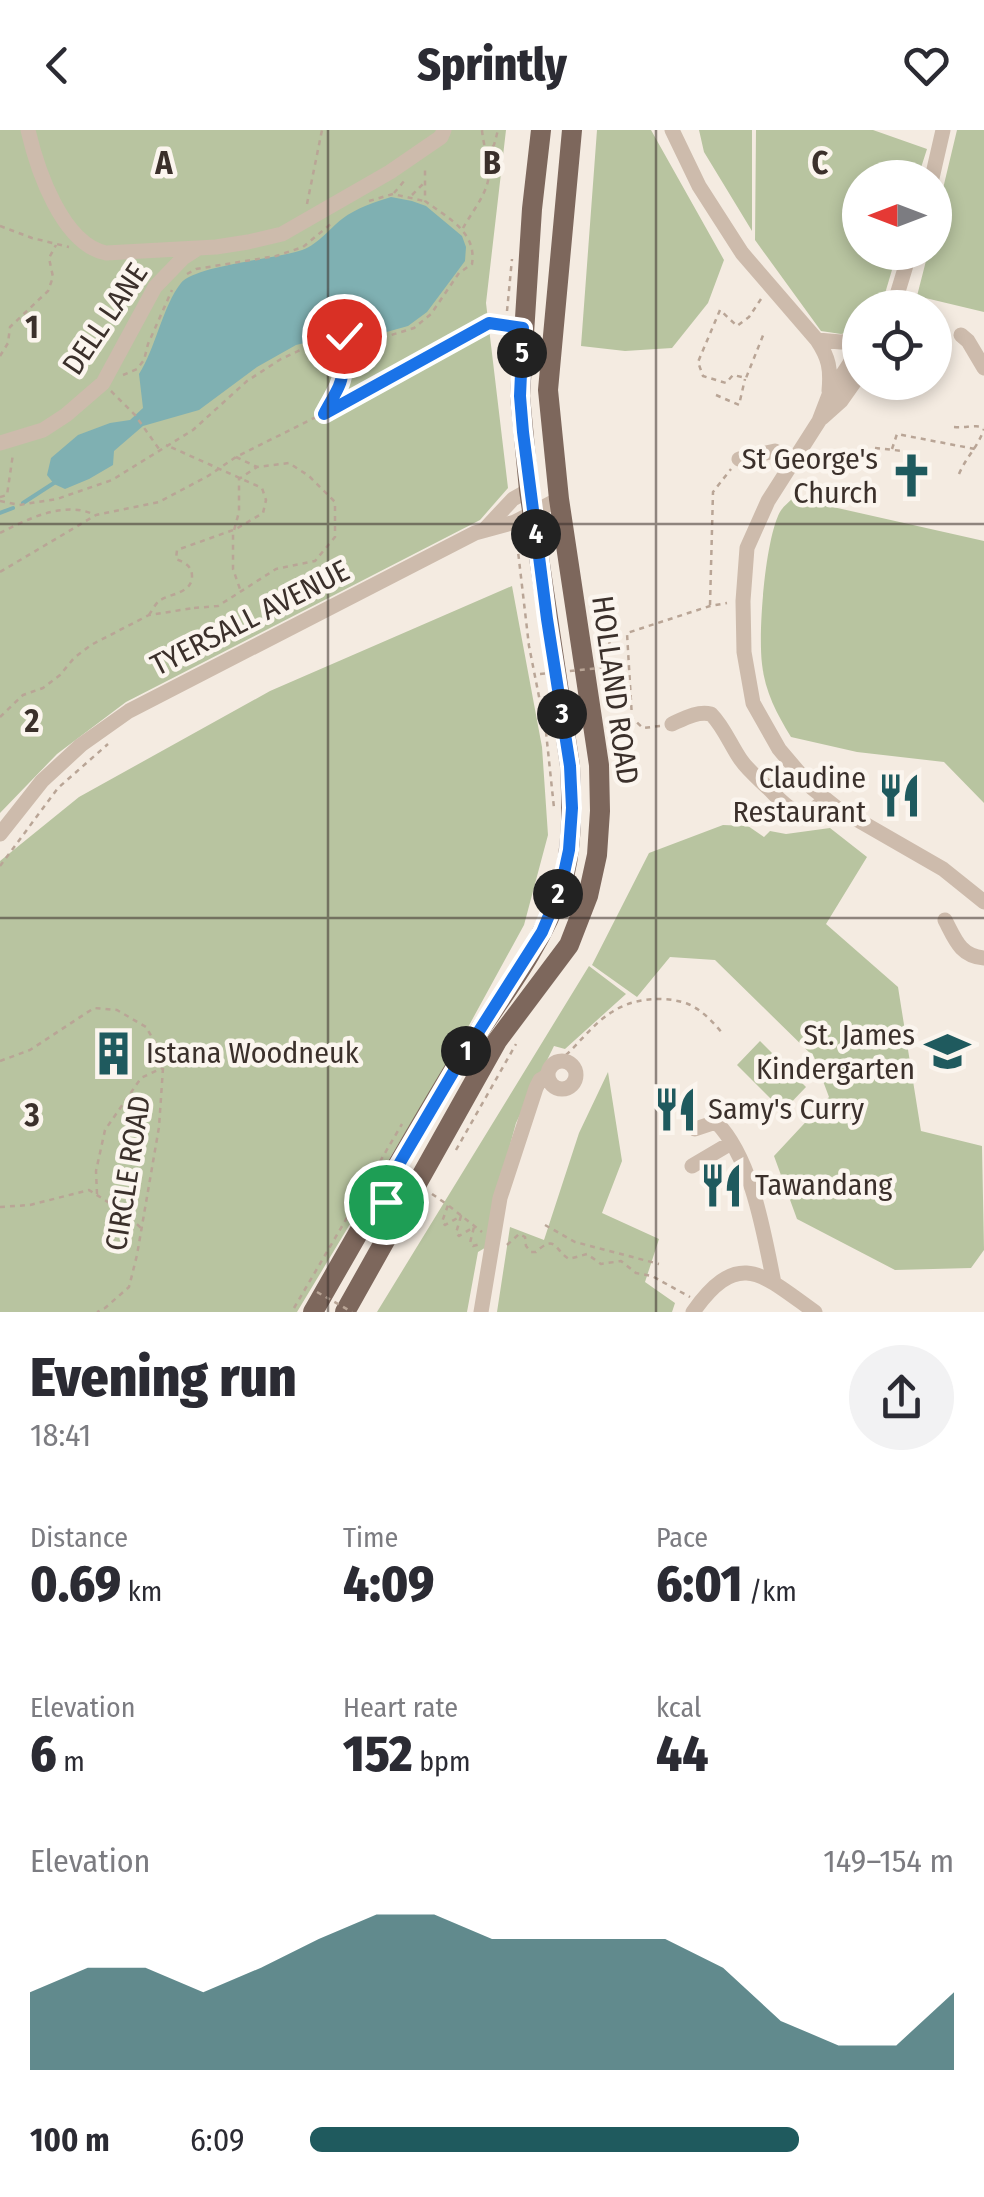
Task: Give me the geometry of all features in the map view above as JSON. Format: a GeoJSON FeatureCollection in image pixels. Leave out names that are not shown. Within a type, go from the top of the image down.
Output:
{"type":"FeatureCollection","features":[{"type":"Feature","properties":{"kind":"main road","name":"HOLLAND ROAD"},"geometry":{"type":"LineString","coordinates":[[308,1304],[378,1200],[542,932],[561,887],[569,850],[570,766],[524,517],[529,490],[514,326],[541,130]]}},
{"type":"Feature","properties":{"kind":"main road","name":"HOLLAND ROAD"},"geometry":{"type":"LineString","coordinates":[[348,1312],[498,1041],[569,945],[588,896],[597,855],[598,765],[559,499],[548,390],[572,130]]}},
{"type":"Feature","properties":{"kind":"main road"},"geometry":{"type":"LineString","coordinates":[[378,1200],[404,1208]]}},
{"type":"Feature","properties":{"kind":"street"},"geometry":{"type":"LineString","coordinates":[[28,130],[40,176],[58,211],[84,244],[106,253],[248,242],[282,234],[390,172],[441,137],[444,130]]}},
{"type":"Feature","properties":{"kind":"street"},"geometry":{"type":"LineString","coordinates":[[672,130],[699,186],[742,253],[817,340],[831,363],[829,395],[819,420],[768,500],[746,548],[744,652],[753,703],[778,749],[812,788],[836,808],[943,869],[984,902]]}},
{"type":"Feature","properties":{"kind":"street"},"geometry":{"type":"LineString","coordinates":[[936,160],[942,130]]}},
{"type":"Feature","properties":{"kind":"street","name":"DELL LANE"},"geometry":{"type":"LineString","coordinates":[[7,441],[43,430],[103,383],[155,286],[183,258],[201,247]]}},
{"type":"Feature","properties":{"kind":"street"},"geometry":{"type":"LineString","coordinates":[[420,359],[489,323],[514,326]]}},
{"type":"Feature","properties":{"kind":"street"},"geometry":{"type":"LineString","coordinates":[[961,334],[984,368]]}},
{"type":"Feature","properties":{"kind":"street"},"geometry":{"type":"LineString","coordinates":[[817,340],[842,342]]}},
{"type":"Feature","properties":{"kind":"street"},"geometry":{"type":"LineString","coordinates":[[817,340],[842,354]]}},
{"type":"Feature","properties":{"kind":"street"},"geometry":{"type":"LineString","coordinates":[[829,395],[842,380]]}},
{"type":"Feature","properties":{"kind":"street"},"geometry":{"type":"LineString","coordinates":[[819,420],[842,399]]}},
{"type":"Feature","properties":{"kind":"street"},"geometry":{"type":"LineString","coordinates":[[739,460],[774,451],[791,465]]}},
{"type":"Feature","properties":{"kind":"street"},"geometry":{"type":"LineString","coordinates":[[484,530],[513,499],[529,490]]}},
{"type":"Feature","properties":{"kind":"street","name":"TYERSALL AVENUE"},"geometry":{"type":"LineString","coordinates":[[0,834],[42,782],[81,744],[130,711],[484,530],[524,517],[559,499]]}},
{"type":"Feature","properties":{"kind":"street"},"geometry":{"type":"LineString","coordinates":[[672,724],[704,712],[712,714],[743,764],[789,810],[808,813],[825,799]]}},
{"type":"Feature","properties":{"kind":"street"},"geometry":{"type":"LineString","coordinates":[[945,920],[962,951],[984,958]]}},
{"type":"Feature","properties":{"kind":"street"},"geometry":{"type":"LineString","coordinates":[[482,1312],[500,1198],[536,1088],[547,1076]]}},
{"type":"Feature","properties":{"kind":"street"},"geometry":{"type":"LineString","coordinates":[[696,1129],[716,1122],[732,1143],[750,1182],[774,1283]]}},
{"type":"Feature","properties":{"kind":"street"},"geometry":{"type":"LineString","coordinates":[[692,1166],[732,1143]]}},
{"type":"Feature","properties":{"kind":"street"},"geometry":{"type":"LineString","coordinates":[[697,1307],[724,1277],[737,1272],[774,1283],[816,1312]]}},
{"type":"Feature","properties":{"kind":"path"},"geometry":{"type":"LineString","coordinates":[[304,221],[322,130]]}},
{"type":"Feature","properties":{"kind":"path"},"geometry":{"type":"LineString","coordinates":[[462,229],[486,191],[489,166],[482,130]]}},
{"type":"Feature","properties":{"kind":"path"},"geometry":{"type":"LineString","coordinates":[[486,153],[494,145],[498,130]]}},
{"type":"Feature","properties":{"kind":"path"},"geometry":{"type":"LineString","coordinates":[[420,152],[425,201]]}},
{"type":"Feature","properties":{"kind":"path"},"geometry":{"type":"LineString","coordinates":[[411,196],[425,182]]}},
{"type":"Feature","properties":{"kind":"path"},"geometry":{"type":"LineString","coordinates":[[393,194],[399,187]]}},
{"type":"Feature","properties":{"kind":"path"},"geometry":{"type":"LineString","coordinates":[[0,499],[19,506],[57,499],[112,480],[193,430],[281,359],[344,336],[388,336],[414,328],[431,314],[459,274],[472,264],[471,240],[425,201],[393,194],[366,202]]}},
{"type":"Feature","properties":{"kind":"path"},"geometry":{"type":"LineString","coordinates":[[159,449],[135,415],[103,383],[137,369],[144,360],[178,280],[196,269],[276,256],[303,247],[339,217]]}},
{"type":"Feature","properties":{"kind":"path"},"geometry":{"type":"LineString","coordinates":[[0,226],[70,248],[84,244]]}},
{"type":"Feature","properties":{"kind":"path"},"geometry":{"type":"LineString","coordinates":[[0,356],[6,349],[10,327],[48,291],[53,277],[49,258],[56,245]]}},
{"type":"Feature","properties":{"kind":"path"},"geometry":{"type":"LineString","coordinates":[[513,247],[514,326]]}},
{"type":"Feature","properties":{"kind":"path"},"geometry":{"type":"LineString","coordinates":[[746,378],[733,375],[726,383],[703,376],[698,362],[720,310],[737,326],[755,311],[764,293]]}},
{"type":"Feature","properties":{"kind":"path"},"geometry":{"type":"LineString","coordinates":[[716,395],[739,405],[764,332]]}},
{"type":"Feature","properties":{"kind":"path"},"geometry":{"type":"LineString","coordinates":[[324,414],[340,386],[343,369],[328,340]]}},
{"type":"Feature","properties":{"kind":"path"},"geometry":{"type":"LineString","coordinates":[[0,572],[96,515],[159,502],[420,359]]}},
{"type":"Feature","properties":{"kind":"path"},"geometry":{"type":"LineString","coordinates":[[954,427],[984,428],[959,474]]}},
{"type":"Feature","properties":{"kind":"path"},"geometry":{"type":"LineString","coordinates":[[892,450],[896,434],[975,449]]}},
{"type":"Feature","properties":{"kind":"path"},"geometry":{"type":"LineString","coordinates":[[0,499],[8,495],[7,441]]}},
{"type":"Feature","properties":{"kind":"path"},"geometry":{"type":"LineString","coordinates":[[149,615],[158,602],[190,584],[190,569],[176,559],[176,550],[236,529],[263,513],[266,500],[262,488],[166,445]]}},
{"type":"Feature","properties":{"kind":"path"},"geometry":{"type":"LineString","coordinates":[[875,448],[902,451]]}},
{"type":"Feature","properties":{"kind":"path"},"geometry":{"type":"LineString","coordinates":[[236,457],[257,467]]}},
{"type":"Feature","properties":{"kind":"path"},"geometry":{"type":"LineString","coordinates":[[710,606],[713,492],[739,460]]}},
{"type":"Feature","properties":{"kind":"path"},"geometry":{"type":"LineString","coordinates":[[0,717],[23,695],[43,688],[60,675],[91,645],[149,615],[218,606],[241,592],[276,570],[315,561],[335,537],[335,502],[309,476],[289,463],[257,467],[238,480],[233,569],[241,592]]}},
{"type":"Feature","properties":{"kind":"path"},"geometry":{"type":"LineString","coordinates":[[0,532],[64,509],[96,515]]}},
{"type":"Feature","properties":{"kind":"path"},"geometry":{"type":"LineString","coordinates":[[524,517],[531,657],[546,732],[554,819]]}},
{"type":"Feature","properties":{"kind":"path"},"geometry":{"type":"LineString","coordinates":[[672,724],[648,728],[635,722],[631,713],[627,633],[710,606],[743,601]]}},
{"type":"Feature","properties":{"kind":"path"},"geometry":{"type":"LineString","coordinates":[[608,633],[613,666]]}},
{"type":"Feature","properties":{"kind":"path"},"geometry":{"type":"LineString","coordinates":[[531,657],[538,656]]}},
{"type":"Feature","properties":{"kind":"path"},"geometry":{"type":"LineString","coordinates":[[540,674],[629,666]]}},
{"type":"Feature","properties":{"kind":"path"},"geometry":{"type":"LineString","coordinates":[[0,866],[58,788],[112,740]]}},
{"type":"Feature","properties":{"kind":"path"},"geometry":{"type":"LineString","coordinates":[[566,1055],[612,1012],[637,1001],[657,998],[688,1004],[709,1018],[723,1034]]}},
{"type":"Feature","properties":{"kind":"path","name":"CIRCLE ROAD"},"geometry":{"type":"LineString","coordinates":[[0,1061],[30,1050],[94,1008],[116,1010],[146,1027],[157,1046],[163,1068],[160,1127],[129,1287],[97,1312]]}},
{"type":"Feature","properties":{"kind":"path"},"geometry":{"type":"LineString","coordinates":[[98,1196],[96,1171],[105,1130],[141,1078],[163,1068]]}},
{"type":"Feature","properties":{"kind":"path"},"geometry":{"type":"LineString","coordinates":[[348,1312],[308,1304],[401,1125]]}},
{"type":"Feature","properties":{"kind":"path"},"geometry":{"type":"LineString","coordinates":[[418,1182],[493,1241],[506,1245],[519,1234],[525,1237],[531,1252],[550,1243],[569,1260],[587,1254],[598,1263],[621,1261],[636,1274],[652,1276],[697,1307]]}},
{"type":"Feature","properties":{"kind":"path"},"geometry":{"type":"LineString","coordinates":[[0,1207],[30,1205],[89,1190],[142,1229]]}},
{"type":"Feature","properties":{"kind":"path"},"geometry":{"type":"LineString","coordinates":[[448,1205],[442,1222],[461,1216]]}},
{"type":"Feature","properties":{"kind":"path"},"geometry":{"type":"LineString","coordinates":[[461,1216],[456,1234],[459,1236],[474,1226]]}},
{"type":"Feature","properties":{"kind":"path"},"geometry":{"type":"LineString","coordinates":[[545,1225],[574,1242],[659,1264]]}},
{"type":"Feature","properties":{"kind":"path"},"geometry":{"type":"LineString","coordinates":[[474,1226],[470,1243],[473,1246],[493,1241]]}},
{"type":"Feature","properties":{"kind":"green space"},"geometry":{"type":"Polygon","coordinates":[[[0,130],[506,130],[486,303],[508,488],[480,520],[126,702],[57,754],[0,813],[0,130]]]}},
{"type":"Feature","properties":{"kind":"green space"},"geometry":{"type":"Polygon","coordinates":[[[597,130],[651,130],[724,260],[708,303],[672,348],[625,351],[581,346],[597,130]]]}},
{"type":"Feature","properties":{"kind":"green space"},"geometry":{"type":"Polygon","coordinates":[[[699,130],[752,130],[752,231],[704,152],[699,130]]]}},
{"type":"Feature","properties":{"kind":"green space"},"geometry":{"type":"Polygon","coordinates":[[[756,130],[873,130],[927,149],[923,160],[842,160],[842,270],[892,270],[886,290],[842,290],[842,334],[821,331],[755,240],[756,130]]]}},
{"type":"Feature","properties":{"kind":"green space"},"geometry":{"type":"Polygon","coordinates":[[[957,130],[984,130],[984,312],[952,304],[952,290],[919,290],[924,270],[952,270],[950,160],[957,130]]]}},
{"type":"Feature","properties":{"kind":"green space"},"geometry":{"type":"Polygon","coordinates":[[[793,498],[984,541],[984,803],[944,762],[857,752],[791,737],[766,684],[761,631],[773,530],[781,511],[793,498]]]}},
{"type":"Feature","properties":{"kind":"green space"},"geometry":{"type":"Polygon","coordinates":[[[512,586],[542,747],[548,835],[524,925],[461,1040],[297,1312],[0,1312],[0,861],[79,797],[270,691],[512,586]]]}},
{"type":"Feature","properties":{"kind":"green space"},"geometry":{"type":"Polygon","coordinates":[[[723,825],[748,826],[764,837],[770,831],[786,834],[830,828],[867,857],[826,924],[898,987],[921,1131],[982,1146],[984,1250],[971,1268],[895,1270],[797,1219],[774,1156],[829,1097],[814,1057],[715,960],[670,957],[637,997],[592,965],[649,853],[723,825]]]}},
{"type":"Feature","properties":{"kind":"green space"},"geometry":{"type":"Polygon","coordinates":[[[589,966],[626,994],[565,1049],[554,1046],[516,1123],[496,1197],[488,1246],[478,1252],[467,1312],[377,1312],[589,966]]]}},
{"type":"Feature","properties":{"kind":"green space"},"geometry":{"type":"Polygon","coordinates":[[[760,1041],[806,1087],[783,1111],[737,1065],[760,1041]]]}},
{"type":"Feature","properties":{"kind":"green space"},"geometry":{"type":"Polygon","coordinates":[[[608,1072],[622,1161],[602,1213],[659,1239],[645,1282],[675,1303],[672,1312],[497,1312],[510,1227],[544,1240],[579,1133],[608,1072]]]}},
{"type":"Feature","properties":{"kind":"water"},"geometry":{"type":"Polygon","coordinates":[[[391,197],[426,206],[462,236],[466,247],[465,261],[427,312],[408,326],[383,333],[358,330],[296,345],[257,367],[199,410],[143,426],[114,451],[113,465],[89,479],[65,489],[54,484],[47,475],[51,458],[78,435],[130,420],[143,408],[139,374],[181,283],[202,272],[305,249],[347,215],[391,197]]]}},
{"type":"Feature","properties":{"kind":"waterway"},"geometry":{"type":"LineString","coordinates":[[23,503],[57,481]]}},
{"type":"Feature","properties":{"kind":"waterway"},"geometry":{"type":"LineString","coordinates":[[0,513],[13,508]]}},
{"type":"Feature","properties":{"kind":"place","name":"St George's Church"},"geometry":{"type":"Point","coordinates":[911,476]}},
{"type":"Feature","properties":{"kind":"place","name":"Claudine Restaurant"},"geometry":{"type":"Point","coordinates":[899,795]}},
{"type":"Feature","properties":{"kind":"place","name":"St. James Kindergarten"},"geometry":{"type":"Point","coordinates":[948,1052]}},
{"type":"Feature","properties":{"kind":"place","name":"Istana Woodneuk"},"geometry":{"type":"Point","coordinates":[113,1053]}},
{"type":"Feature","properties":{"kind":"place","name":"Samy's Curry"},"geometry":{"type":"Point","coordinates":[675,1109]}},
{"type":"Feature","properties":{"kind":"place","name":"Tawandang"},"geometry":{"type":"Point","coordinates":[722,1185]}},
{"type":"Feature","properties":{"kind":"route"},"geometry":{"type":"LineString","coordinates":[[344,336],[328,340],[343,369],[340,386],[324,414],[489,323],[523,328],[520,396],[529,490],[570,766],[569,850],[561,887],[542,932],[396,1167],[378,1200],[386,1202]]}}]}
